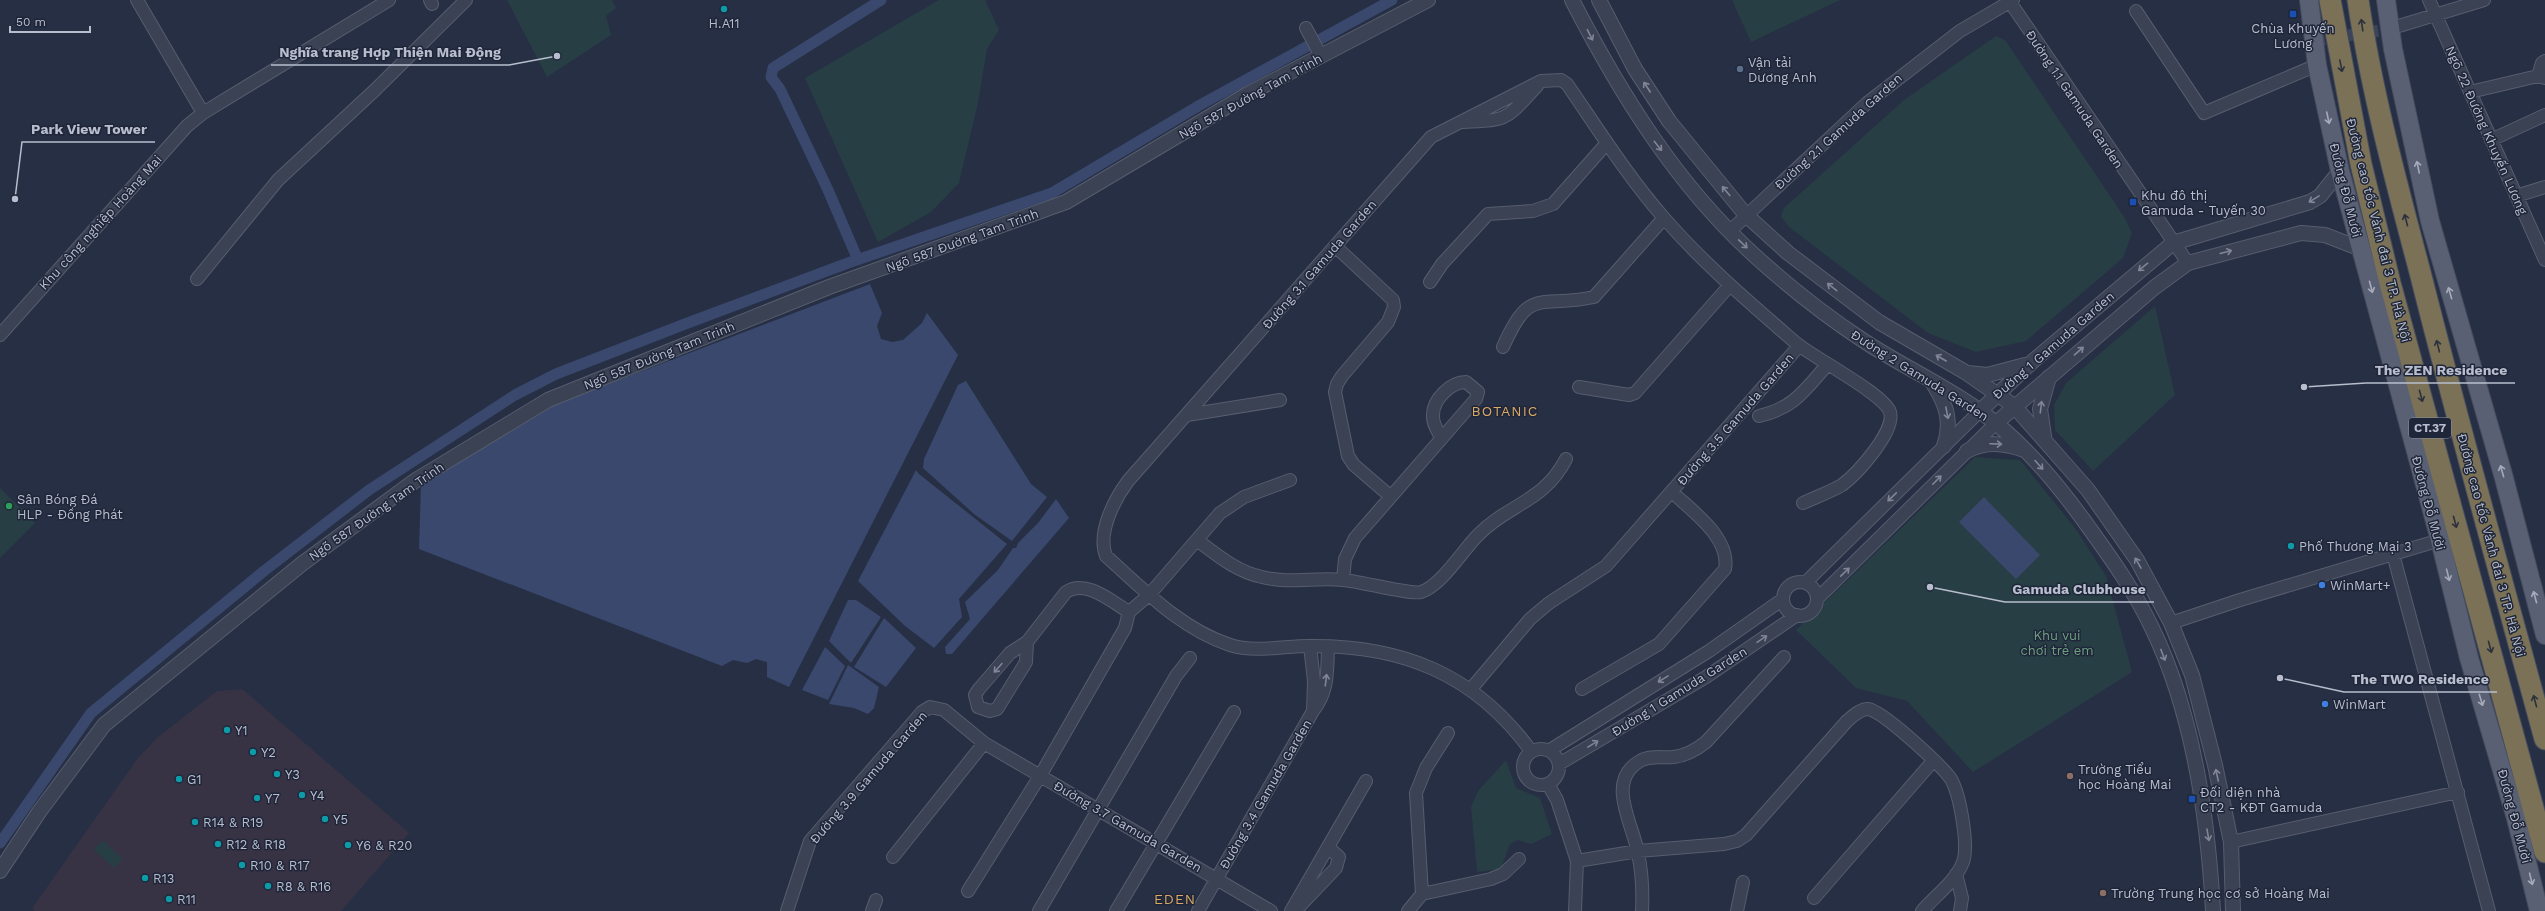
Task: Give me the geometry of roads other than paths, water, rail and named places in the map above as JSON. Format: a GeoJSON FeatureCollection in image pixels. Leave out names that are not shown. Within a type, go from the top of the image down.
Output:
{"type":"FeatureCollection","features":[{"type":"Feature","properties":{"kind":"highway","name":"Đường cao tốc Vành đai 3 TP. Hà Nội"},"geometry":{"type":"LineString","coordinates":[[2330,0],[2361,164],[2390,283],[2545,852]]}},
{"type":"Feature","properties":{"kind":"highway","name":"Đường cao tốc Vành đai 3 TP. Hà Nội"},"geometry":{"type":"LineString","coordinates":[[2358,0],[2364,40],[2389,155],[2455,410],[2545,738]]}},
{"type":"Feature","properties":{"kind":"main road","name":"Đường Đỗ Mười"},"geometry":{"type":"LineString","coordinates":[[2309,0],[2317,65],[2340,171],[2440,540],[2469,658],[2516,818],[2539,911]]}},
{"type":"Feature","properties":{"kind":"main road"},"geometry":{"type":"LineString","coordinates":[[2386,0],[2389,29],[2430,221],[2504,478],[2545,635]]}},
{"type":"Feature","properties":{"kind":"street"},"geometry":{"type":"LineString","coordinates":[[137,0],[203,113]]}},
{"type":"Feature","properties":{"kind":"street","name":"Khu công nghiệp Hoàng Mai"},"geometry":{"type":"LineString","coordinates":[[0,335],[151,166],[203,113],[389,0]]}},
{"type":"Feature","properties":{"kind":"street"},"geometry":{"type":"LineString","coordinates":[[197,279],[278,180],[374,90],[466,0]]}},
{"type":"Feature","properties":{"kind":"street","name":"Ngõ 587 Đường Tam Trinh"},"geometry":{"type":"LineString","coordinates":[[0,871],[39,812],[104,725],[308,559],[416,480],[548,400],[829,287],[1066,202],[1319,52],[1412,4],[1428,0]]}},
{"type":"Feature","properties":{"kind":"street","name":"Đường 2 Gamuda Garden"},"geometry":{"type":"LineString","coordinates":[[1572,0],[1599,52],[1654,142],[1730,231],[1754,255],[1826,313],[1864,341],[1980,411],[1996,423],[2026,451],[2082,517],[2121,572],[2153,630],[2174,684],[2196,769],[2209,846],[2213,911]]}},
{"type":"Feature","properties":{"kind":"street","name":"Đường 2 Gamuda Garden"},"geometry":{"type":"LineString","coordinates":[[1599,0],[1635,69],[1669,121],[1745,214],[1788,253],[1879,322],[1965,372],[2014,406],[2097,502],[2136,560],[2171,623],[2192,675],[2215,765],[2231,842],[2233,911]]}},
{"type":"Feature","properties":{"kind":"street","name":"Ngõ 22 Đường Khuyến Lương"},"geometry":{"type":"LineString","coordinates":[[2429,0],[2545,260]]}},
{"type":"Feature","properties":{"kind":"street","name":"Đường 2.1 Gamuda Garden"},"geometry":{"type":"LineString","coordinates":[[1730,231],[1745,214],[1867,103],[1960,32],[2011,1]]}},
{"type":"Feature","properties":{"kind":"street","name":"Đường 1.1 Gamuda Garden"},"geometry":{"type":"LineString","coordinates":[[2011,1],[2141,196],[2188,262]]}},
{"type":"Feature","properties":{"kind":"street"},"geometry":{"type":"LineString","coordinates":[[2389,29],[2477,1]]}},
{"type":"Feature","properties":{"kind":"street"},"geometry":{"type":"LineString","coordinates":[[2136,11],[2204,113],[2317,65]]}},
{"type":"Feature","properties":{"kind":"street"},"geometry":{"type":"LineString","coordinates":[[1308,31],[1319,52]]}},
{"type":"Feature","properties":{"kind":"street"},"geometry":{"type":"LineString","coordinates":[[2470,92],[2542,77],[2542,62],[2545,61]]}},
{"type":"Feature","properties":{"kind":"street","name":"Đường 3.1 Gamuda Garden"},"geometry":{"type":"LineString","coordinates":[[1530,751],[1517,732],[1471,689],[1415,660],[1365,649],[1328,646],[1251,648],[1232,646],[1179,620],[1106,556],[1103,548],[1104,536],[1116,497],[1128,481],[1188,415],[1426,142],[1458,122],[1541,81],[1561,80],[1567,84],[1607,143],[1664,218],[1697,252]]}},
{"type":"Feature","properties":{"kind":"street","name":"Đường 3.1 Gamuda Garden"},"geometry":{"type":"LineString","coordinates":[[1458,122],[1500,120],[1508,116],[1541,81]]}},
{"type":"Feature","properties":{"kind":"street"},"geometry":{"type":"LineString","coordinates":[[2491,140],[2545,115]]}},
{"type":"Feature","properties":{"kind":"street"},"geometry":{"type":"LineString","coordinates":[[1430,282],[1442,264],[1488,214],[1533,211],[1553,204],[1607,143]]}},
{"type":"Feature","properties":{"kind":"street","name":"Đường 1 Gamuda Garden"},"geometry":{"type":"LineString","coordinates":[[1805,583],[2033,361],[2174,243],[2310,202],[2320,196],[2340,171]]}},
{"type":"Feature","properties":{"kind":"street"},"geometry":{"type":"LineString","coordinates":[[2516,196],[2545,187]]}},
{"type":"Feature","properties":{"kind":"street"},"geometry":{"type":"LineString","coordinates":[[1503,347],[1514,323],[1527,307],[1537,303],[1594,297],[1664,218]]}},
{"type":"Feature","properties":{"kind":"street","name":"Đường 1 Gamuda Garden"},"geometry":{"type":"LineString","coordinates":[[1817,599],[2014,406],[2155,287],[2188,262],[2301,233],[2325,235],[2361,249]]}},
{"type":"Feature","properties":{"kind":"street"},"geometry":{"type":"LineString","coordinates":[[1335,246],[1393,300],[1394,307],[1388,322],[1342,376],[1337,384],[1335,392],[1348,456],[1354,466],[1390,496]]}},
{"type":"Feature","properties":{"kind":"street","name":"Đường 3.5 Gamuda Garden"},"geometry":{"type":"LineString","coordinates":[[1697,252],[1730,285],[1799,346],[1878,398],[1889,411],[1891,420],[1882,441],[1848,480],[1803,503]]}},
{"type":"Feature","properties":{"kind":"street"},"geometry":{"type":"LineString","coordinates":[[1579,387],[1611,390],[1629,395],[1635,393],[1730,285]]}},
{"type":"Feature","properties":{"kind":"street","name":"Đường 3.5 Gamuda Garden"},"geometry":{"type":"LineString","coordinates":[[1471,689],[1530,618],[1549,603],[1606,566],[1799,346]]}},
{"type":"Feature","properties":{"kind":"street"},"geometry":{"type":"LineString","coordinates":[[1965,372],[1988,375],[2008,371],[2033,361]]}},
{"type":"Feature","properties":{"kind":"street","name":"Đường 3.5 Gamuda Garden"},"geometry":{"type":"LineString","coordinates":[[1759,416],[1777,412],[1787,407],[1827,365]]}},
{"type":"Feature","properties":{"kind":"street"},"geometry":{"type":"LineString","coordinates":[[2044,439],[2040,409],[2049,376]]}},
{"type":"Feature","properties":{"kind":"street"},"geometry":{"type":"LineString","coordinates":[[1343,580],[1345,559],[1354,538],[1476,399],[1478,392],[1466,382],[1458,382],[1451,386],[1434,407],[1432,416],[1441,438]]}},
{"type":"Feature","properties":{"kind":"street"},"geometry":{"type":"LineString","coordinates":[[1933,383],[1945,403],[1948,413],[1948,433],[1944,446]]}},
{"type":"Feature","properties":{"kind":"street"},"geometry":{"type":"LineString","coordinates":[[1188,415],[1280,400]]}},
{"type":"Feature","properties":{"kind":"street"},"geometry":{"type":"LineString","coordinates":[[1967,451],[1977,446],[1994,444],[2026,451]]}},
{"type":"Feature","properties":{"kind":"street"},"geometry":{"type":"LineString","coordinates":[[1197,540],[1223,560],[1241,570],[1262,577],[1284,580],[1343,580],[1419,593],[1433,586],[1490,524],[1541,492],[1560,470],[1566,459]]}},
{"type":"Feature","properties":{"kind":"street"},"geometry":{"type":"LineString","coordinates":[[968,891],[1040,776],[1125,628],[1129,612],[1149,594],[1220,513],[1230,504],[1290,480]]}},
{"type":"Feature","properties":{"kind":"street","name":"Đường 3.5 Gamuda Garden"},"geometry":{"type":"LineString","coordinates":[[1582,689],[1659,644],[1720,577],[1724,569],[1727,559],[1721,544],[1700,517],[1672,492]]}},
{"type":"Feature","properties":{"kind":"street"},"geometry":{"type":"LineString","coordinates":[[2153,630],[2240,600],[2440,540]]}},
{"type":"Feature","properties":{"kind":"street"},"geometry":{"type":"LineString","coordinates":[[2393,554],[2458,792],[2488,911]]}},
{"type":"Feature","properties":{"kind":"street"},"geometry":{"type":"LineString","coordinates":[[1797,582],[1805,583],[1816,592],[1817,599],[1812,611],[1805,615],[1797,615],[1790,612],[1783,599],[1785,592],[1790,585],[1797,582]]}},
{"type":"Feature","properties":{"kind":"street"},"geometry":{"type":"LineString","coordinates":[[1027,642],[1026,662],[997,709],[990,711],[978,707],[975,695],[979,689],[1010,654],[1027,642],[1066,592],[1074,587],[1083,587],[1093,591],[1129,612]]}},
{"type":"Feature","properties":{"kind":"street","name":"Đường 1 Gamuda Garden"},"geometry":{"type":"LineString","coordinates":[[1550,750],[1709,651],[1783,599]]}},
{"type":"Feature","properties":{"kind":"street","name":"Đường 1 Gamuda Garden"},"geometry":{"type":"LineString","coordinates":[[1559,764],[1720,668],[1797,615]]}},
{"type":"Feature","properties":{"kind":"street","name":"Đường 3.4 Gamuda Garden"},"geometry":{"type":"LineString","coordinates":[[1310,646],[1314,681],[1313,711]]}},
{"type":"Feature","properties":{"kind":"street","name":"Đường 3.4 Gamuda Garden"},"geometry":{"type":"LineString","coordinates":[[1198,911],[1313,711],[1322,699],[1326,683],[1328,646]]}},
{"type":"Feature","properties":{"kind":"street"},"geometry":{"type":"LineString","coordinates":[[1709,651],[1720,668]]}},
{"type":"Feature","properties":{"kind":"street"},"geometry":{"type":"LineString","coordinates":[[1642,911],[1643,886],[1638,851],[1623,800],[1622,786],[1626,773],[1633,765],[1642,759],[1674,757],[1696,750],[1706,742],[1784,657]]}},
{"type":"Feature","properties":{"kind":"street"},"geometry":{"type":"LineString","coordinates":[[1039,911],[1176,676],[1190,658]]}},
{"type":"Feature","properties":{"kind":"street","name":"Đường 3.9 Gamuda Garden"},"geometry":{"type":"LineString","coordinates":[[787,911],[810,841],[922,712],[938,707],[944,710],[984,743]]}},
{"type":"Feature","properties":{"kind":"street"},"geometry":{"type":"LineString","coordinates":[[1577,861],[1638,851],[1737,841],[1746,835],[1847,721],[1856,713],[1866,709],[1887,718],[1933,761],[1951,779],[1958,800],[1965,842],[1963,862],[1956,874],[1922,911]]}},
{"type":"Feature","properties":{"kind":"street"},"geometry":{"type":"LineString","coordinates":[[1116,911],[1234,712]]}},
{"type":"Feature","properties":{"kind":"street"},"geometry":{"type":"LineString","coordinates":[[1422,894],[1416,793],[1426,768],[1448,733]]}},
{"type":"Feature","properties":{"kind":"street"},"geometry":{"type":"LineString","coordinates":[[893,857],[984,743]]}},
{"type":"Feature","properties":{"kind":"street","name":"Đường 3.7 Gamuda Garden"},"geometry":{"type":"LineString","coordinates":[[984,743],[1271,911]]}},
{"type":"Feature","properties":{"kind":"street"},"geometry":{"type":"LineString","coordinates":[[1543,748],[1550,750],[1556,756],[1559,764],[1559,772],[1548,784],[1535,784],[1525,776],[1523,762],[1530,751],[1543,748]]}},
{"type":"Feature","properties":{"kind":"street"},"geometry":{"type":"LineString","coordinates":[[1814,898],[1933,761]]}},
{"type":"Feature","properties":{"kind":"street"},"geometry":{"type":"LineString","coordinates":[[1291,911],[1366,780]]}},
{"type":"Feature","properties":{"kind":"street"},"geometry":{"type":"LineString","coordinates":[[1548,784],[1557,800],[1577,861],[1575,911]]}},
{"type":"Feature","properties":{"kind":"street"},"geometry":{"type":"LineString","coordinates":[[2231,842],[2458,792]]}},
{"type":"Feature","properties":{"kind":"street"},"geometry":{"type":"LineString","coordinates":[[1295,911],[1312,895],[1338,864],[1339,856],[1328,847]]}},
{"type":"Feature","properties":{"kind":"street"},"geometry":{"type":"LineString","coordinates":[[1408,911],[1422,894],[1491,879],[1503,874],[1519,859]]}},
{"type":"Feature","properties":{"kind":"street"},"geometry":{"type":"LineString","coordinates":[[1956,874],[1962,898],[1960,911]]}},
{"type":"Feature","properties":{"kind":"street"},"geometry":{"type":"LineString","coordinates":[[1736,911],[1743,882]]}},
{"type":"Feature","properties":{"kind":"water"},"geometry":{"type":"Polygon","coordinates":[[[870,284],[882,313],[877,326],[881,339],[892,342],[903,340],[922,323],[927,313],[958,355],[789,687],[767,677],[767,662],[756,659],[747,663],[733,660],[722,666],[419,549],[421,484],[543,409],[870,284]]]}},
{"type":"Feature","properties":{"kind":"water"},"geometry":{"type":"Polygon","coordinates":[[[966,381],[1031,484],[1047,497],[1012,541],[974,514],[923,468],[924,459],[958,385],[966,381]]]}},
{"type":"Feature","properties":{"kind":"water"},"geometry":{"type":"Polygon","coordinates":[[[916,470],[919,474],[1007,544],[959,599],[962,617],[934,648],[905,626],[858,581],[916,470]]]}},
{"type":"Feature","properties":{"kind":"water"},"geometry":{"type":"Polygon","coordinates":[[[1984,497],[2040,555],[2016,579],[1959,522],[1984,497]]]}},
{"type":"Feature","properties":{"kind":"water"},"geometry":{"type":"Polygon","coordinates":[[[1056,499],[1069,518],[952,654],[946,654],[945,647],[970,619],[965,602],[998,570],[1013,548],[1016,548],[1018,543],[1038,523],[1056,499]]]}},
{"type":"Feature","properties":{"kind":"water"},"geometry":{"type":"Polygon","coordinates":[[[848,600],[856,600],[881,617],[851,663],[829,641],[848,600]]]}},
{"type":"Feature","properties":{"kind":"water"},"geometry":{"type":"Polygon","coordinates":[[[884,618],[916,648],[886,687],[854,667],[884,618]]]}},
{"type":"Feature","properties":{"kind":"water"},"geometry":{"type":"Polygon","coordinates":[[[825,647],[845,666],[828,700],[802,690],[825,647]]]}},
{"type":"Feature","properties":{"kind":"water"},"geometry":{"type":"Polygon","coordinates":[[[848,665],[879,687],[874,708],[868,714],[854,708],[829,704],[848,665]]]}},
{"type":"Feature","properties":{"kind":"waterway"},"geometry":{"type":"LineString","coordinates":[[858,260],[828,190],[780,89],[771,77],[773,68],[881,0]]}},
{"type":"Feature","properties":{"kind":"waterway"},"geometry":{"type":"LineString","coordinates":[[0,843],[91,713],[264,571],[369,490],[515,395],[556,374],[685,324],[848,263],[1052,193],[1200,105],[1392,0]]}},
{"type":"Feature","properties":{"kind":"tunnel"},"geometry":{"type":"LineString","coordinates":[[2313,41],[2389,29]]}},
{"type":"Feature","properties":{"kind":"place","name":"H.A11"},"geometry":{"type":"Point","coordinates":[724,9]}},
{"type":"Feature","properties":{"kind":"place","name":"Chùa Khuyến Lương"},"geometry":{"type":"Point","coordinates":[2293,14]}},
{"type":"Feature","properties":{"kind":"place","name":"Nghĩa trang Hợp Thiện Mai Động"},"geometry":{"type":"Point","coordinates":[557,56]}},
{"type":"Feature","properties":{"kind":"place","name":"Vận tải Dương Anh"},"geometry":{"type":"Point","coordinates":[1740,69]}},
{"type":"Feature","properties":{"kind":"place","name":"Park View Tower"},"geometry":{"type":"Point","coordinates":[15,199]}},
{"type":"Feature","properties":{"kind":"place","name":"Khu đô thị Gamuda - Tuyến 30"},"geometry":{"type":"Point","coordinates":[2133,202]}},
{"type":"Feature","properties":{"kind":"place","name":"The ZEN Residence"},"geometry":{"type":"Point","coordinates":[2304,387]}},
{"type":"Feature","properties":{"kind":"place","name":"Sân Bóng Đá HLP - Đồng Phát"},"geometry":{"type":"Point","coordinates":[9,506]}},
{"type":"Feature","properties":{"kind":"place","name":"Phố Thương Mại 3"},"geometry":{"type":"Point","coordinates":[2291,546]}},
{"type":"Feature","properties":{"kind":"place","name":"WinMart+"},"geometry":{"type":"Point","coordinates":[2322,585]}},
{"type":"Feature","properties":{"kind":"place","name":"Gamuda Clubhouse"},"geometry":{"type":"Point","coordinates":[1930,587]}},
{"type":"Feature","properties":{"kind":"place","name":"The TWO Residence"},"geometry":{"type":"Point","coordinates":[2280,678]}},
{"type":"Feature","properties":{"kind":"place","name":"WinMart"},"geometry":{"type":"Point","coordinates":[2325,704]}},
{"type":"Feature","properties":{"kind":"place","name":"Y1"},"geometry":{"type":"Point","coordinates":[227,730]}},
{"type":"Feature","properties":{"kind":"place","name":"Y2"},"geometry":{"type":"Point","coordinates":[253,752]}},
{"type":"Feature","properties":{"kind":"place","name":"Y3"},"geometry":{"type":"Point","coordinates":[277,774]}},
{"type":"Feature","properties":{"kind":"place","name":"Trường Tiểu học Hoàng Mai"},"geometry":{"type":"Point","coordinates":[2070,776]}},
{"type":"Feature","properties":{"kind":"place","name":"G1"},"geometry":{"type":"Point","coordinates":[179,779]}},
{"type":"Feature","properties":{"kind":"place","name":"Y4"},"geometry":{"type":"Point","coordinates":[302,795]}},
{"type":"Feature","properties":{"kind":"place","name":"Y7"},"geometry":{"type":"Point","coordinates":[257,798]}},
{"type":"Feature","properties":{"kind":"place","name":"Đối diện nhà CT2 - KĐT Gamuda"},"geometry":{"type":"Point","coordinates":[2192,799]}},
{"type":"Feature","properties":{"kind":"place","name":"Y5"},"geometry":{"type":"Point","coordinates":[325,819]}},
{"type":"Feature","properties":{"kind":"place","name":"R14 & R19"},"geometry":{"type":"Point","coordinates":[195,822]}},
{"type":"Feature","properties":{"kind":"place","name":"R12 & R18"},"geometry":{"type":"Point","coordinates":[218,844]}},
{"type":"Feature","properties":{"kind":"place","name":"Y6 & R20"},"geometry":{"type":"Point","coordinates":[348,845]}},
{"type":"Feature","properties":{"kind":"place","name":"R10 & R17"},"geometry":{"type":"Point","coordinates":[242,865]}},
{"type":"Feature","properties":{"kind":"place","name":"R13"},"geometry":{"type":"Point","coordinates":[145,878]}},
{"type":"Feature","properties":{"kind":"place","name":"R8 & R16"},"geometry":{"type":"Point","coordinates":[268,886]}},
{"type":"Feature","properties":{"kind":"place","name":"Trường Trung học cơ sở Hoàng Mai"},"geometry":{"type":"Point","coordinates":[2103,893]}},
{"type":"Feature","properties":{"kind":"place","name":"R11"},"geometry":{"type":"Point","coordinates":[169,899]}},
{"type":"Feature","properties":{"kind":"district","name":"BOTANIC"},"geometry":{"type":"Point","coordinates":[1505,411]}},
{"type":"Feature","properties":{"kind":"district","name":"EDEN"},"geometry":{"type":"Point","coordinates":[1175,899]}},
{"type":"Feature","properties":{"kind":"park label","name":"Khu vui chơi trẻ em"},"geometry":{"type":"Point","coordinates":[2057,642]}}]}
